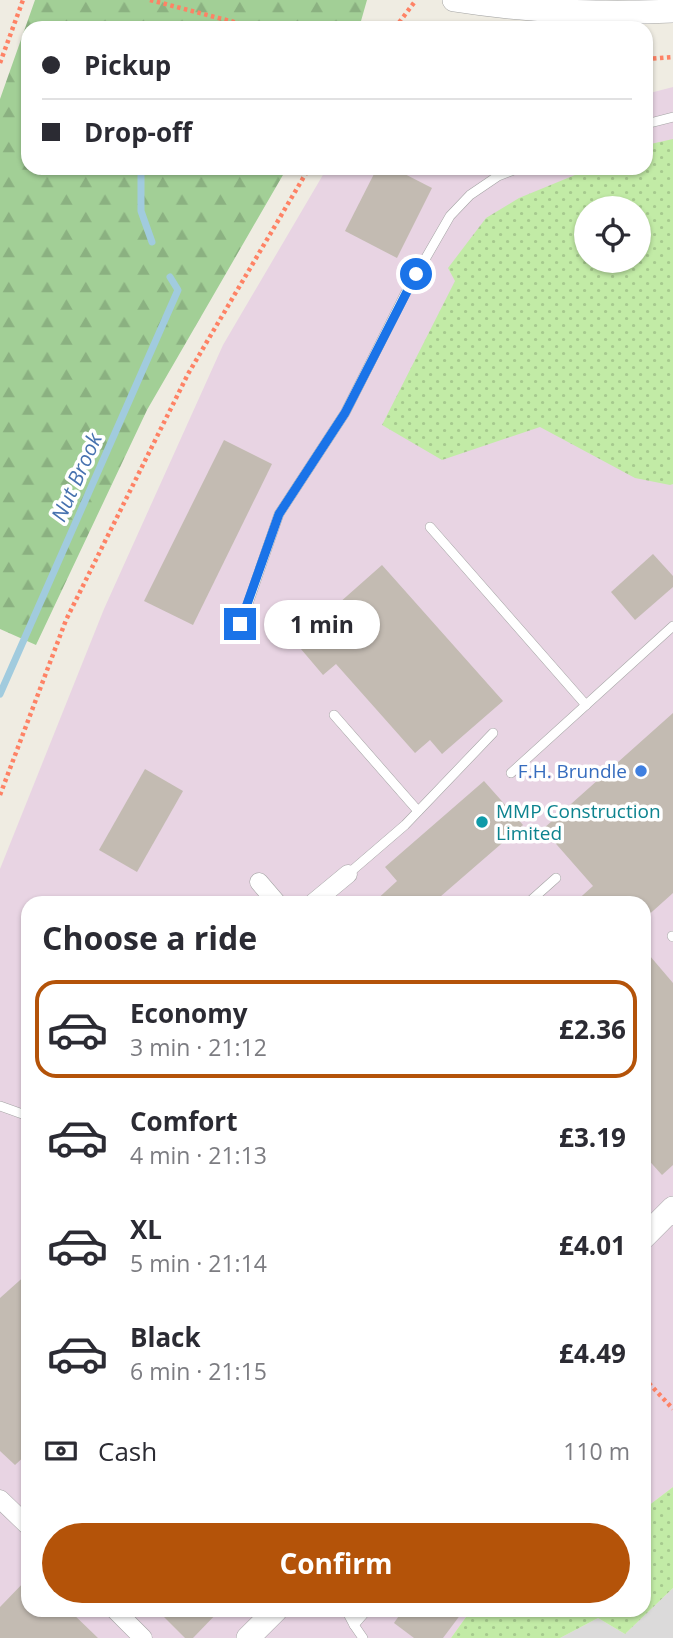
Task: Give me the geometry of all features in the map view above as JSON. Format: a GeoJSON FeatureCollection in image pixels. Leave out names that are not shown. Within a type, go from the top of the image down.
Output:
{"type":"FeatureCollection","features":[{"type":"Feature","properties":{"kind":"street"},"geometry":{"type":"LineString","coordinates":[[454,0],[484,5],[612,12],[673,11]]}},
{"type":"Feature","properties":{"kind":"street"},"geometry":{"type":"LineString","coordinates":[[321,896],[348,874]]}},
{"type":"Feature","properties":{"kind":"street"},"geometry":{"type":"LineString","coordinates":[[259,883],[271,896]]}},
{"type":"Feature","properties":{"kind":"street"},"geometry":{"type":"LineString","coordinates":[[651,1230],[673,1208]]}},
{"type":"Feature","properties":{"kind":"street"},"geometry":{"type":"LineString","coordinates":[[0,1525],[6,1505],[21,1519]]}},
{"type":"Feature","properties":{"kind":"street"},"geometry":{"type":"LineString","coordinates":[[121,1617],[143,1638]]}},
{"type":"Feature","properties":{"kind":"street"},"geometry":{"type":"LineString","coordinates":[[248,1638],[269,1617]]}},
{"type":"Feature","properties":{"kind":"lane"},"geometry":{"type":"LineString","coordinates":[[653,122],[673,117]]}},
{"type":"Feature","properties":{"kind":"lane"},"geometry":{"type":"LineString","coordinates":[[240,624],[279,514],[345,413],[405,294],[450,216],[470,195],[505,175]]}},
{"type":"Feature","properties":{"kind":"lane"},"geometry":{"type":"LineString","coordinates":[[430,527],[586,705]]}},
{"type":"Feature","properties":{"kind":"lane"},"geometry":{"type":"LineString","coordinates":[[511,773],[673,626]]}},
{"type":"Feature","properties":{"kind":"lane"},"geometry":{"type":"LineString","coordinates":[[334,715],[418,811]]}},
{"type":"Feature","properties":{"kind":"lane"},"geometry":{"type":"LineString","coordinates":[[348,874],[418,811],[492,733]]}},
{"type":"Feature","properties":{"kind":"lane"},"geometry":{"type":"LineString","coordinates":[[536,896],[556,878]]}},
{"type":"Feature","properties":{"kind":"lane"},"geometry":{"type":"LineString","coordinates":[[0,1106],[21,1114]]}},
{"type":"Feature","properties":{"kind":"lane"},"geometry":{"type":"LineString","coordinates":[[350,1617],[363,1638]]}},
{"type":"Feature","properties":{"kind":"lane"},"geometry":{"type":"LineString","coordinates":[[354,1625],[361,1617]]}},
{"type":"Feature","properties":{"kind":"path"},"geometry":{"type":"LineString","coordinates":[[0,63],[23,0]]}},
{"type":"Feature","properties":{"kind":"path"},"geometry":{"type":"LineString","coordinates":[[150,0],[230,21]]}},
{"type":"Feature","properties":{"kind":"path"},"geometry":{"type":"LineString","coordinates":[[400,21],[416,0]]}},
{"type":"Feature","properties":{"kind":"path"},"geometry":{"type":"LineString","coordinates":[[653,58],[673,57]]}},
{"type":"Feature","properties":{"kind":"path"},"geometry":{"type":"LineString","coordinates":[[0,795],[66,620],[188,374],[305,175]]}},
{"type":"Feature","properties":{"kind":"path"},"geometry":{"type":"LineString","coordinates":[[651,1385],[673,1409]]}},
{"type":"Feature","properties":{"kind":"shaded area"},"geometry":{"type":"Polygon","coordinates":[[[673,87],[673,1487],[651,1504],[651,896],[21,896],[21,1617],[466,1617],[451,1638],[0,1638],[0,869],[104,609],[223,345],[323,175],[653,175],[653,92],[673,87]]]}},
{"type":"Feature","properties":{"kind":"shaded area"},"geometry":{"type":"Polygon","coordinates":[[[673,1588],[673,1638],[560,1638],[598,1618],[625,1634],[643,1617],[651,1617],[651,1609],[673,1588]]]}},
{"type":"Feature","properties":{"kind":"green space"},"geometry":{"type":"Polygon","coordinates":[[[35,0],[367,0],[361,21],[28,21],[35,0]]]}},
{"type":"Feature","properties":{"kind":"green space"},"geometry":{"type":"Polygon","coordinates":[[[21,40],[21,175],[283,175],[147,410],[36,645],[0,629],[0,99],[21,40]]]}},
{"type":"Feature","properties":{"kind":"green space"},"geometry":{"type":"Polygon","coordinates":[[[673,139],[673,484],[635,478],[540,427],[442,460],[382,425],[455,281],[448,268],[486,218],[519,198],[575,175],[653,175],[653,143],[673,139]]]}},
{"type":"Feature","properties":{"kind":"green space"},"geometry":{"type":"Polygon","coordinates":[[[673,1487],[673,1588],[651,1609],[651,1504],[673,1487]]]}},
{"type":"Feature","properties":{"kind":"green space"},"geometry":{"type":"Polygon","coordinates":[[[466,1617],[643,1617],[625,1634],[598,1618],[560,1638],[451,1638],[466,1617]]]}},
{"type":"Feature","properties":{"kind":"building"},"geometry":{"type":"Polygon","coordinates":[[[373,175],[407,175],[432,188],[397,258],[345,231],[373,175]]]}},
{"type":"Feature","properties":{"kind":"building"},"geometry":{"type":"Polygon","coordinates":[[[224,440],[272,464],[193,625],[144,601],[224,440]]]}},
{"type":"Feature","properties":{"kind":"building"},"geometry":{"type":"Polygon","coordinates":[[[653,554],[673,576],[673,587],[635,620],[611,592],[653,554]]]}},
{"type":"Feature","properties":{"kind":"building"},"geometry":{"type":"Polygon","coordinates":[[[382,565],[503,701],[442,754],[430,740],[415,753],[336,664],[323,675],[295,642],[382,565]]]}},
{"type":"Feature","properties":{"kind":"building","name":"F.H. Brundle"},"geometry":{"type":"Polygon","coordinates":[[[673,713],[673,893],[651,913],[651,896],[582,896],[593,886],[543,829],[673,713]]]}},
{"type":"Feature","properties":{"kind":"building"},"geometry":{"type":"Polygon","coordinates":[[[145,769],[183,791],[137,872],[99,850],[145,769]]]}},
{"type":"Feature","properties":{"kind":"building"},"geometry":{"type":"Polygon","coordinates":[[[484,781],[523,825],[441,896],[381,896],[397,881],[385,867],[484,781]]]}},
{"type":"Feature","properties":{"kind":"building"},"geometry":{"type":"Polygon","coordinates":[[[651,957],[673,983],[673,1165],[662,1175],[651,1163],[651,957]]]}},
{"type":"Feature","properties":{"kind":"building"},"geometry":{"type":"Polygon","coordinates":[[[21,1279],[21,1459],[15,1465],[0,1451],[0,1298],[21,1279]]]}},
{"type":"Feature","properties":{"kind":"building"},"geometry":{"type":"Polygon","coordinates":[[[21,1585],[21,1617],[76,1617],[98,1638],[0,1638],[0,1607],[21,1585]]]}},
{"type":"Feature","properties":{"kind":"building"},"geometry":{"type":"Polygon","coordinates":[[[164,1617],[213,1617],[193,1638],[185,1638],[164,1617]]]}},
{"type":"Feature","properties":{"kind":"building"},"geometry":{"type":"Polygon","coordinates":[[[398,1617],[459,1617],[443,1638],[414,1638],[394,1623],[398,1617]]]}},
{"type":"Feature","properties":{"kind":"waterway","name":"Nut Brook"},"geometry":{"type":"LineString","coordinates":[[141,175],[141,211],[152,242]]}},
{"type":"Feature","properties":{"kind":"waterway","name":"Nut Brook"},"geometry":{"type":"LineString","coordinates":[[0,694],[178,290],[170,277]]}},
{"type":"Feature","properties":{"kind":"place","name":"F.H. Brundle"},"geometry":{"type":"Point","coordinates":[641,771]}},
{"type":"Feature","properties":{"kind":"place","name":"MMP Construction Limited"},"geometry":{"type":"Point","coordinates":[482,822]}},
{"type":"Feature","properties":{"kind":"route"},"geometry":{"type":"LineString","coordinates":[[240,624],[279,514],[345,413],[416,274]]}}]}
